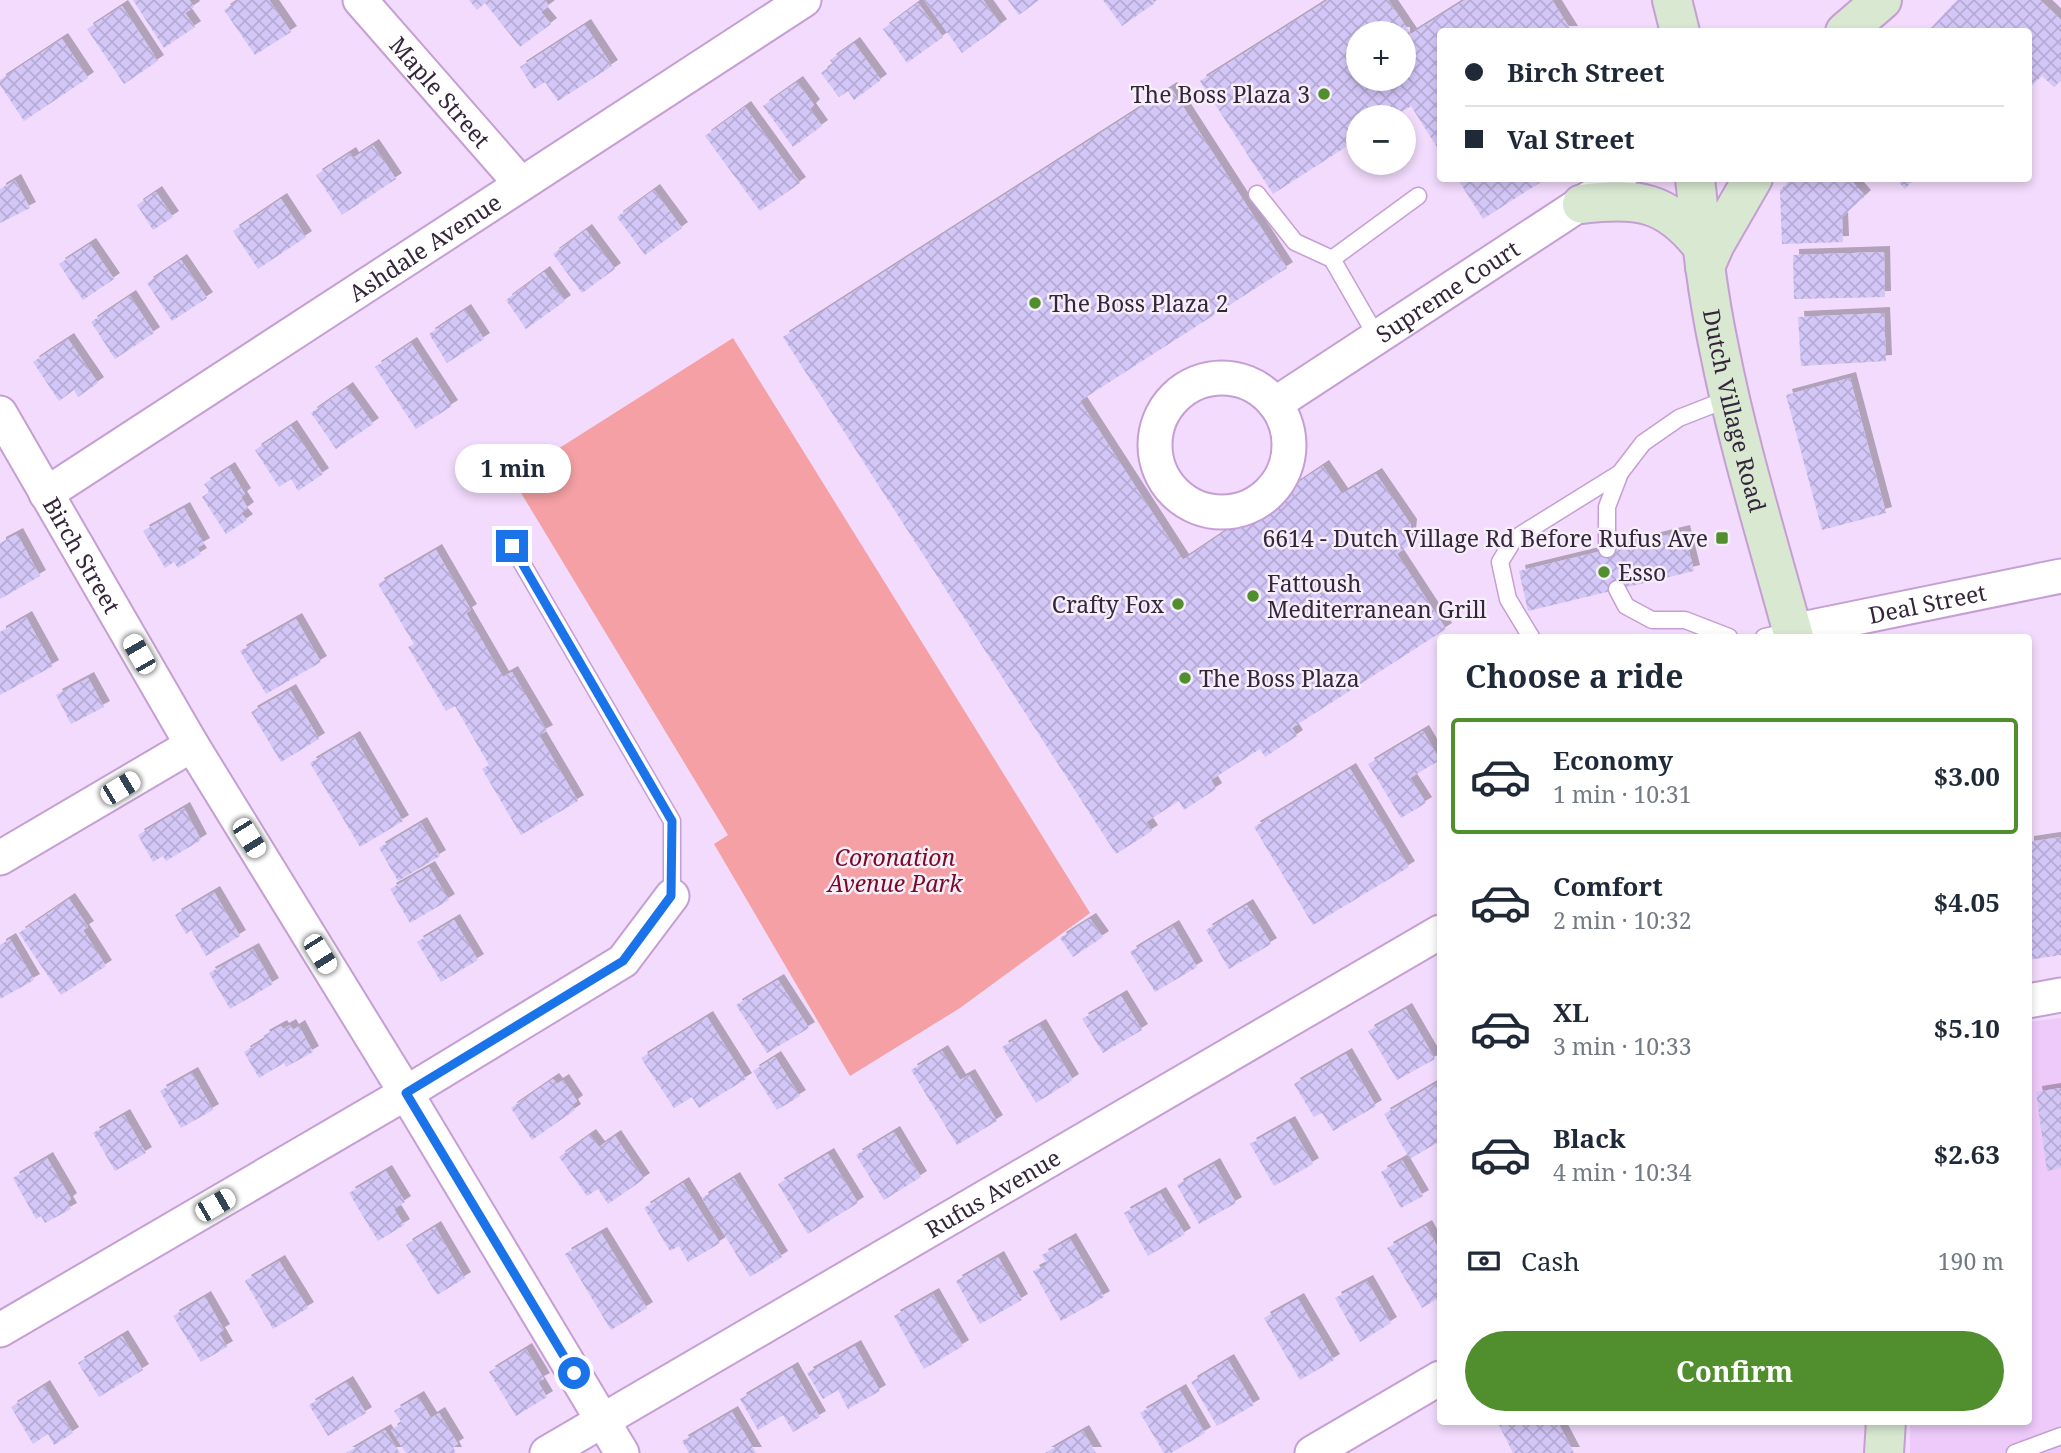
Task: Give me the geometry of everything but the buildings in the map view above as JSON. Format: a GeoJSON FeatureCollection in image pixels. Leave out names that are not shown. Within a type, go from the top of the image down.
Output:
{"type":"FeatureCollection","features":[{"type":"Feature","properties":{"kind":"main road"},"geometry":{"type":"LineString","coordinates":[[1672,0],[1679,28]]}},
{"type":"Feature","properties":{"kind":"main road"},"geometry":{"type":"LineString","coordinates":[[1851,28],[1874,11]]}},
{"type":"Feature","properties":{"kind":"main road","name":"Dutch Village Road"},"geometry":{"type":"LineString","coordinates":[[1695,182],[1704,257],[1730,398],[1783,634]]}},
{"type":"Feature","properties":{"kind":"main road"},"geometry":{"type":"LineString","coordinates":[[1582,204],[1635,200],[1654,206],[1681,222],[1704,257],[1715,244],[1752,182]]}},
{"type":"Feature","properties":{"kind":"main road"},"geometry":{"type":"LineString","coordinates":[[1884,1453],[1886,1425]]}},
{"type":"Feature","properties":{"kind":"street","name":"Maple Street"},"geometry":{"type":"LineString","coordinates":[[360,0],[522,184]]}},
{"type":"Feature","properties":{"kind":"street","name":"Ashdale Avenue"},"geometry":{"type":"LineString","coordinates":[[46,494],[804,0]]}},
{"type":"Feature","properties":{"kind":"street","name":"Supreme Court"},"geometry":{"type":"LineString","coordinates":[[1275,404],[1614,182]]}},
{"type":"Feature","properties":{"kind":"street"},"geometry":{"type":"LineString","coordinates":[[1231,378],[1252,385],[1275,404],[1283,416],[1289,438],[1288,460],[1279,482],[1264,498],[1244,509],[1222,513],[1199,509],[1180,498],[1165,481],[1156,461],[1157,429],[1160,418],[1172,400],[1189,387],[1209,379],[1231,378]]}},
{"type":"Feature","properties":{"kind":"street","name":"Birch Street"},"geometry":{"type":"LineString","coordinates":[[0,413],[192,745],[406,1093],[622,1453]]}},
{"type":"Feature","properties":{"kind":"street","name":"Deal Street"},"geometry":{"type":"LineString","coordinates":[[1788,634],[2061,576]]}},
{"type":"Feature","properties":{"kind":"street"},"geometry":{"type":"LineString","coordinates":[[0,858],[192,745]]}},
{"type":"Feature","properties":{"kind":"street"},"geometry":{"type":"LineString","coordinates":[[0,1331],[406,1093],[623,961],[671,896]]}},
{"type":"Feature","properties":{"kind":"street","name":"Rufus Avenue"},"geometry":{"type":"LineString","coordinates":[[547,1453],[1437,934]]}},
{"type":"Feature","properties":{"kind":"street"},"geometry":{"type":"LineString","coordinates":[[2032,1000],[2061,995]]}},
{"type":"Feature","properties":{"kind":"street"},"geometry":{"type":"LineString","coordinates":[[1312,1453],[1437,1380]]}},
{"type":"Feature","properties":{"kind":"lane"},"geometry":{"type":"LineString","coordinates":[[1257,194],[1295,243],[1332,259],[1377,337]]}},
{"type":"Feature","properties":{"kind":"lane"},"geometry":{"type":"LineString","coordinates":[[1332,259],[1418,196]]}},
{"type":"Feature","properties":{"kind":"lane"},"geometry":{"type":"LineString","coordinates":[[1608,549],[1607,507],[1620,473],[1643,443],[1679,418],[1730,398]]}},
{"type":"Feature","properties":{"kind":"lane"},"geometry":{"type":"LineString","coordinates":[[1529,634],[1508,599],[1500,562],[1514,539],[1620,473]]}},
{"type":"Feature","properties":{"kind":"lane"},"geometry":{"type":"LineString","coordinates":[[512,546],[672,821],[671,896]]}},
{"type":"Feature","properties":{"kind":"lane"},"geometry":{"type":"LineString","coordinates":[[1617,589],[1626,606],[1652,620],[1685,620],[1712,633]]}},
{"type":"Feature","properties":{"kind":"lane"},"geometry":{"type":"LineString","coordinates":[[2015,1453],[2061,1436]]}},
{"type":"Feature","properties":{"kind":"shaded area"},"geometry":{"type":"Polygon","coordinates":[[[2061,1018],[2061,1453],[1910,1453],[1910,1425],[2032,1425],[2032,1022],[2061,1018]]]}},
{"type":"Feature","properties":{"kind":"green space","name":"Coronation Avenue Park"},"geometry":{"type":"Polygon","coordinates":[[[733,338],[1090,913],[960,1008],[850,1076],[714,844],[728,835],[512,478],[733,338]]]}},
{"type":"Feature","properties":{"kind":"place","name":"The Boss Plaza 3"},"geometry":{"type":"Point","coordinates":[1324,94]}},
{"type":"Feature","properties":{"kind":"place","name":"The Boss Plaza 2"},"geometry":{"type":"Point","coordinates":[1035,303]}},
{"type":"Feature","properties":{"kind":"place","name":"6614 - Dutch Village Rd Before Rufus Ave"},"geometry":{"type":"Point","coordinates":[1722,538]}},
{"type":"Feature","properties":{"kind":"place","name":"Esso"},"geometry":{"type":"Point","coordinates":[1604,572]}},
{"type":"Feature","properties":{"kind":"place","name":"Fattoush Mediterranean Grill"},"geometry":{"type":"Point","coordinates":[1253,596]}},
{"type":"Feature","properties":{"kind":"place","name":"Crafty Fox"},"geometry":{"type":"Point","coordinates":[1178,604]}},
{"type":"Feature","properties":{"kind":"place","name":"The Boss Plaza"},"geometry":{"type":"Point","coordinates":[1185,678]}},
{"type":"Feature","properties":{"kind":"route"},"geometry":{"type":"LineString","coordinates":[[512,546],[672,821],[671,896],[623,961],[406,1093],[574,1373]]}}]}
